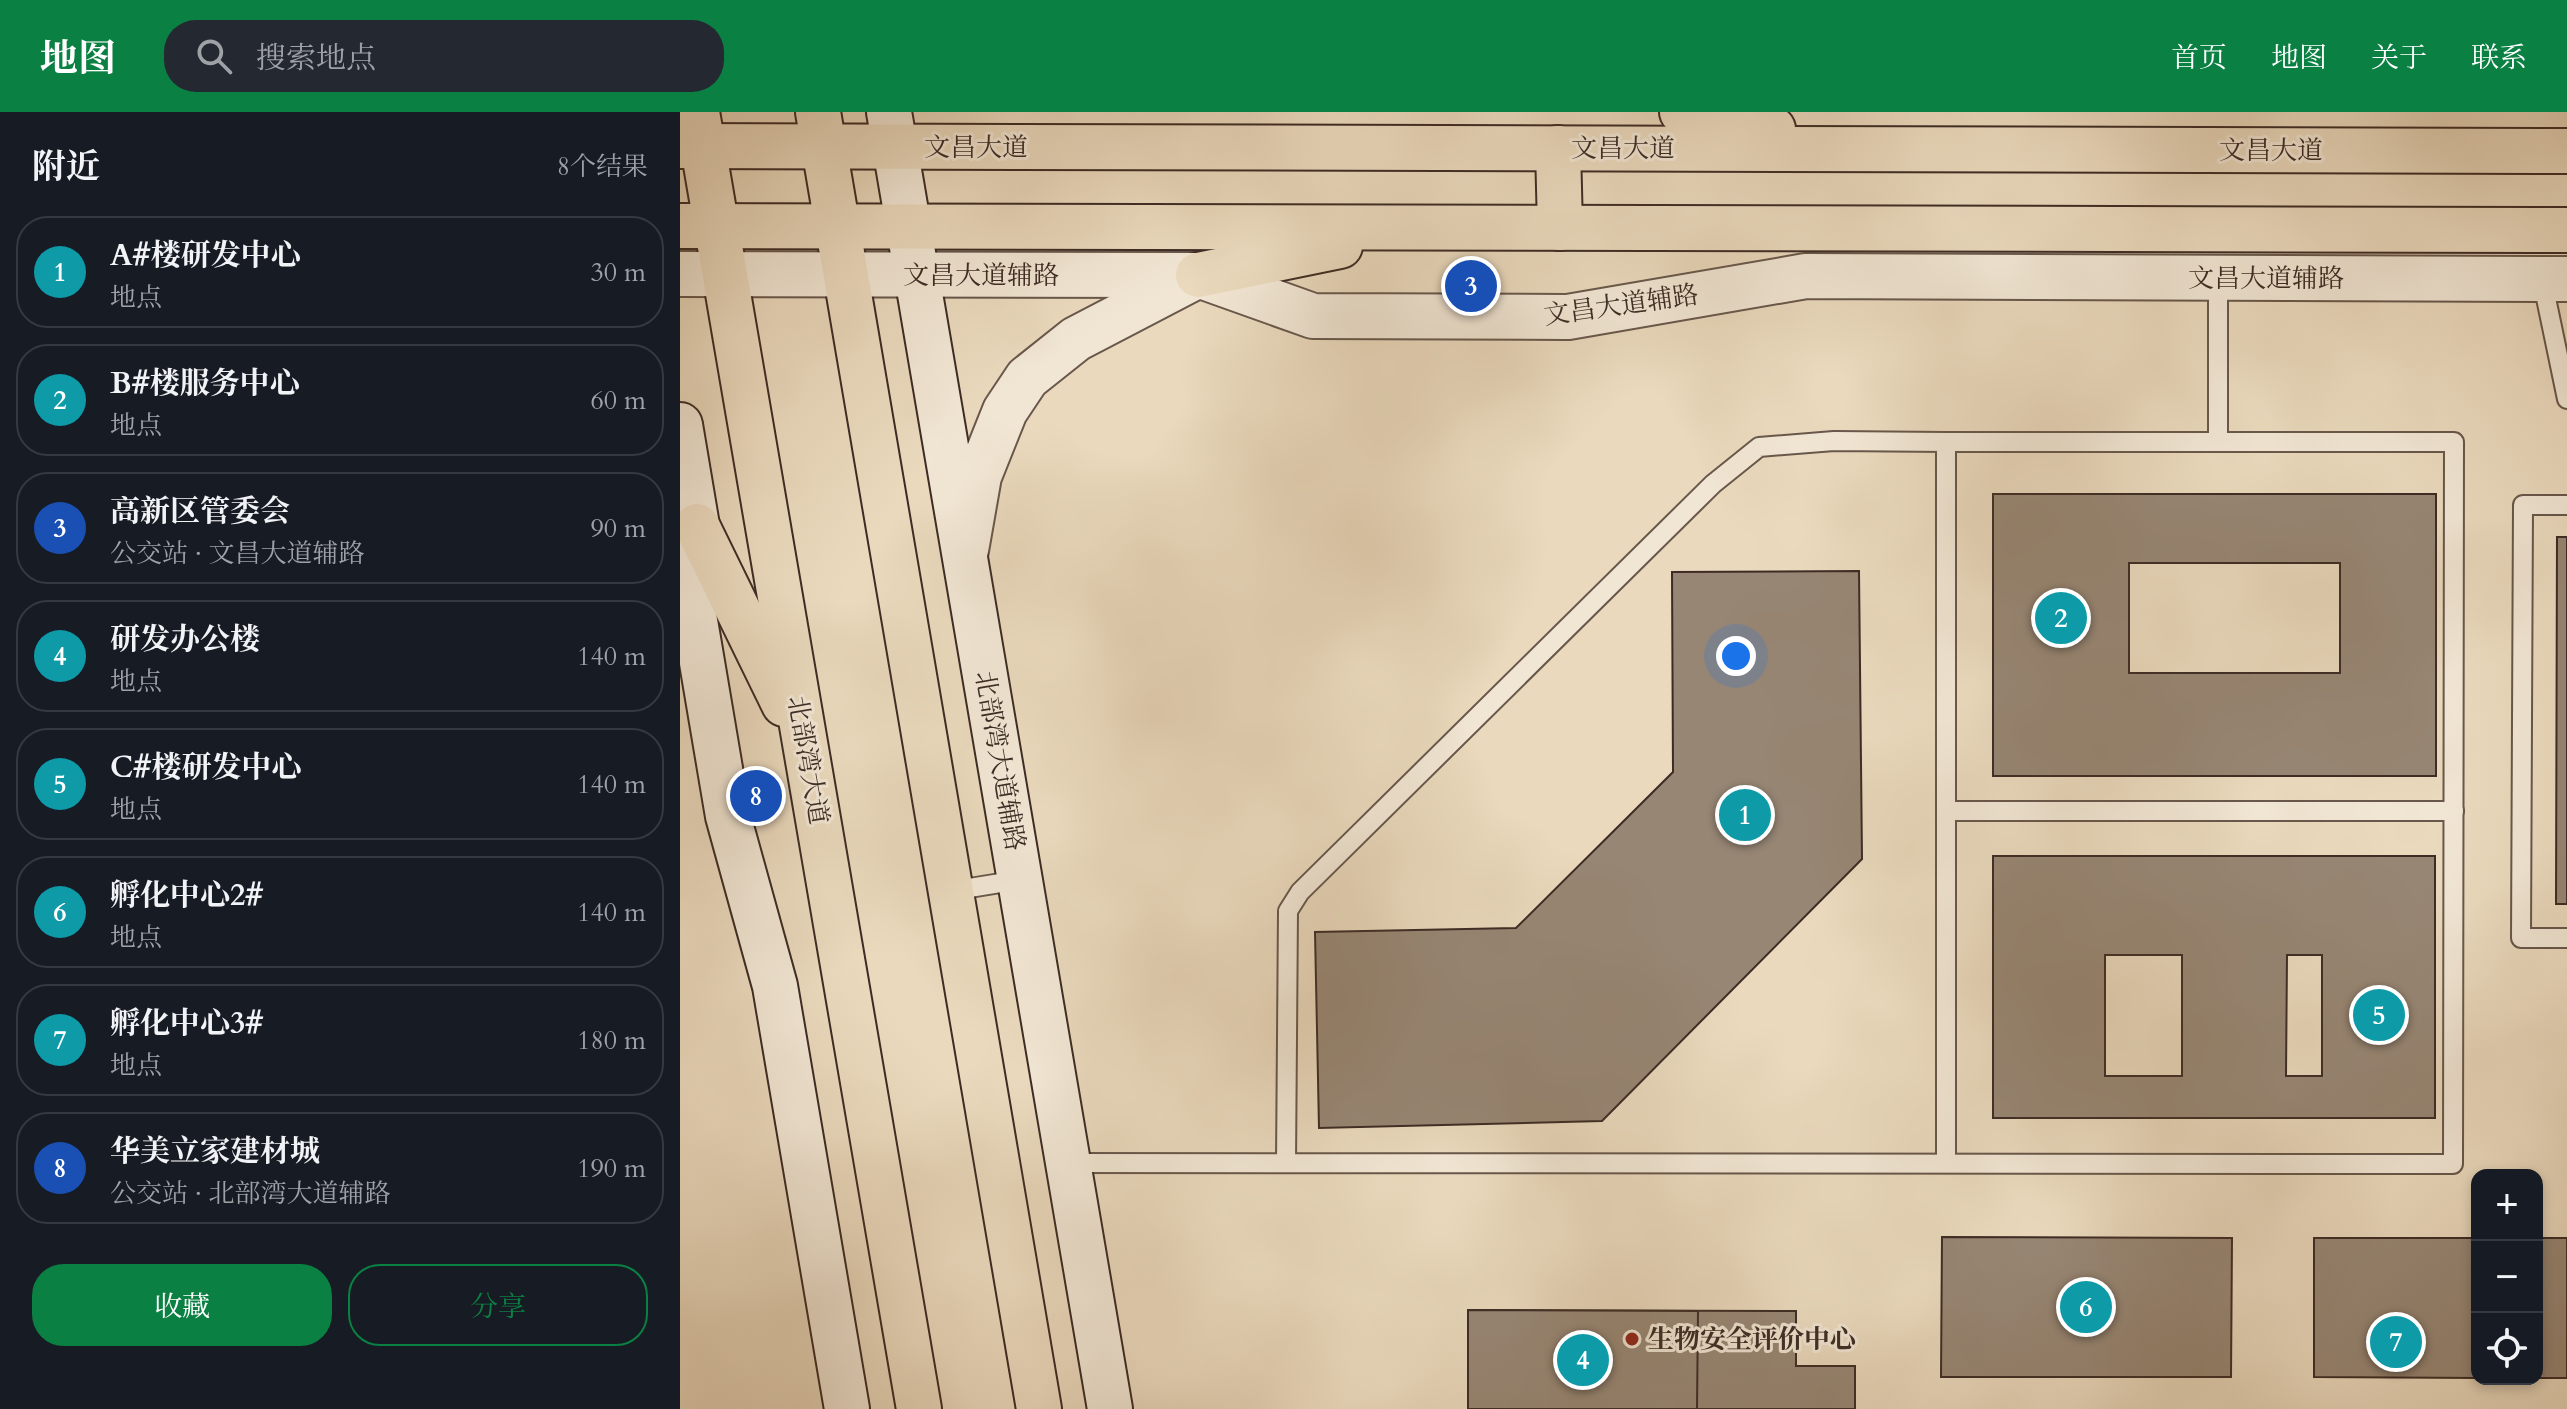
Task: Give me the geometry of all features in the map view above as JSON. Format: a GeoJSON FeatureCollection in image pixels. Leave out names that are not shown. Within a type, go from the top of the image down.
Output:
{"type":"FeatureCollection","features":[{"type":"Feature","properties":{"kind":"main road"},"geometry":{"type":"LineString","coordinates":[[1682,112],[1882,149]]}},
{"type":"Feature","properties":{"kind":"main road"},"geometry":{"type":"LineString","coordinates":[[821,129],[1039,1409]]}},
{"type":"Feature","properties":{"kind":"main road","name":"文昌大道"},"geometry":{"type":"LineString","coordinates":[[693,135],[892,129],[1558,148],[2567,151]]}},
{"type":"Feature","properties":{"kind":"main road","name":"北部湾大道辅路"},"geometry":{"type":"LineString","coordinates":[[892,129],[1110,1409]]}},
{"type":"Feature","properties":{"kind":"main road","name":"北部湾大道"},"geometry":{"type":"LineString","coordinates":[[693,135],[698,226],[725,274],[919,1409]]}},
{"type":"Feature","properties":{"kind":"main road"},"geometry":{"type":"LineString","coordinates":[[1558,148],[1560,228]]}},
{"type":"Feature","properties":{"kind":"main road"},"geometry":{"type":"LineString","coordinates":[[698,226],[2567,230]]}},
{"type":"Feature","properties":{"kind":"main road"},"geometry":{"type":"LineString","coordinates":[[965,556],[979,476],[1005,411],[1027,378],[1076,339],[1198,275],[1433,228]]}},
{"type":"Feature","properties":{"kind":"main road","name":"文昌大道辅路"},"geometry":{"type":"LineString","coordinates":[[680,274],[1198,275],[1313,316],[1457,317],[1568,317],[1806,276],[2554,279]]}},
{"type":"Feature","properties":{"kind":"main road"},"geometry":{"type":"LineString","coordinates":[[680,425],[699,646],[728,816],[775,986],[847,1409]]}},
{"type":"Feature","properties":{"kind":"main road"},"geometry":{"type":"LineString","coordinates":[[689,510],[806,751]]}},
{"type":"Feature","properties":{"kind":"lane"},"geometry":{"type":"LineString","coordinates":[[2218,277],[2218,442]]}},
{"type":"Feature","properties":{"kind":"lane"},"geometry":{"type":"LineString","coordinates":[[2554,279],[2567,399]]}},
{"type":"Feature","properties":{"kind":"lane"},"geometry":{"type":"LineString","coordinates":[[1068,1163],[2453,1164],[2454,442],[1834,441],[1759,447],[1713,484],[1300,892],[1288,911],[1286,1163]]}},
{"type":"Feature","properties":{"kind":"lane"},"geometry":{"type":"LineString","coordinates":[[1946,442],[1946,1163]]}},
{"type":"Feature","properties":{"kind":"lane"},"geometry":{"type":"LineString","coordinates":[[2567,505],[2523,505],[2521,938],[2567,938]]}},
{"type":"Feature","properties":{"kind":"lane"},"geometry":{"type":"LineString","coordinates":[[1946,811],[2454,811]]}},
{"type":"Feature","properties":{"kind":"lane"},"geometry":{"type":"LineString","coordinates":[[951,891],[1020,880]]}},
{"type":"Feature","properties":{"kind":"building"},"geometry":{"type":"Polygon","coordinates":[[[1993,494],[2436,494],[2436,776],[1993,776],[1993,494]],[[2129,563],[2129,673],[2340,673],[2340,563],[2129,563]]]}},
{"type":"Feature","properties":{"kind":"building"},"geometry":{"type":"Polygon","coordinates":[[[2557,537],[2567,537],[2567,904],[2556,904],[2557,537]]]}},
{"type":"Feature","properties":{"kind":"building"},"geometry":{"type":"Polygon","coordinates":[[[1859,571],[1862,859],[1602,1121],[1319,1128],[1315,932],[1516,928],[1673,772],[1672,572],[1859,571]]]}},
{"type":"Feature","properties":{"kind":"building"},"geometry":{"type":"Polygon","coordinates":[[[1993,856],[2435,856],[2435,1118],[1993,1118],[1993,856]],[[2105,955],[2105,1076],[2182,1076],[2182,955],[2105,955]],[[2287,955],[2286,1076],[2322,1076],[2322,955],[2287,955]]]}},
{"type":"Feature","properties":{"kind":"building"},"geometry":{"type":"Polygon","coordinates":[[[1942,1237],[2232,1238],[2231,1377],[1941,1377],[1942,1237]]]}},
{"type":"Feature","properties":{"kind":"building"},"geometry":{"type":"Polygon","coordinates":[[[2314,1238],[2471,1238],[2471,1378],[2314,1377],[2314,1238]]]}},
{"type":"Feature","properties":{"kind":"building"},"geometry":{"type":"Polygon","coordinates":[[[2543,1238],[2567,1238],[2567,1378],[2543,1378],[2543,1238]]]}},
{"type":"Feature","properties":{"kind":"building","name":"生物安全评价中心"},"geometry":{"type":"Polygon","coordinates":[[[1468,1310],[1796,1311],[1796,1366],[1855,1366],[1855,1409],[1468,1409],[1468,1310]]]}},
{"type":"Feature","properties":{"kind":"building","name":"生物安全评价中心"},"geometry":{"type":"Polygon","coordinates":[[[1468,1310],[1698,1311],[1697,1409],[1468,1409],[1468,1310]]]}},
{"type":"Feature","properties":{"kind":"place","name":"高新区管委会"},"geometry":{"type":"Point","coordinates":[1471,286]}},
{"type":"Feature","properties":{"kind":"place","name":"B#楼服务中心"},"geometry":{"type":"Point","coordinates":[2061,618]}},
{"type":"Feature","properties":{"kind":"place","name":"华美立家建材城"},"geometry":{"type":"Point","coordinates":[756,796]}},
{"type":"Feature","properties":{"kind":"place","name":"A#楼研发中心"},"geometry":{"type":"Point","coordinates":[1745,815]}},
{"type":"Feature","properties":{"kind":"place","name":"C#楼研发中心"},"geometry":{"type":"Point","coordinates":[2379,1015]}},
{"type":"Feature","properties":{"kind":"place","name":"孵化中心2#"},"geometry":{"type":"Point","coordinates":[2086,1307]}},
{"type":"Feature","properties":{"kind":"place","name":"生物安全评价中心"},"geometry":{"type":"Point","coordinates":[1632,1339]}},
{"type":"Feature","properties":{"kind":"place","name":"孵化中心3#"},"geometry":{"type":"Point","coordinates":[2396,1342]}},
{"type":"Feature","properties":{"kind":"place","name":"研发办公楼"},"geometry":{"type":"Point","coordinates":[1583,1360]}}]}
